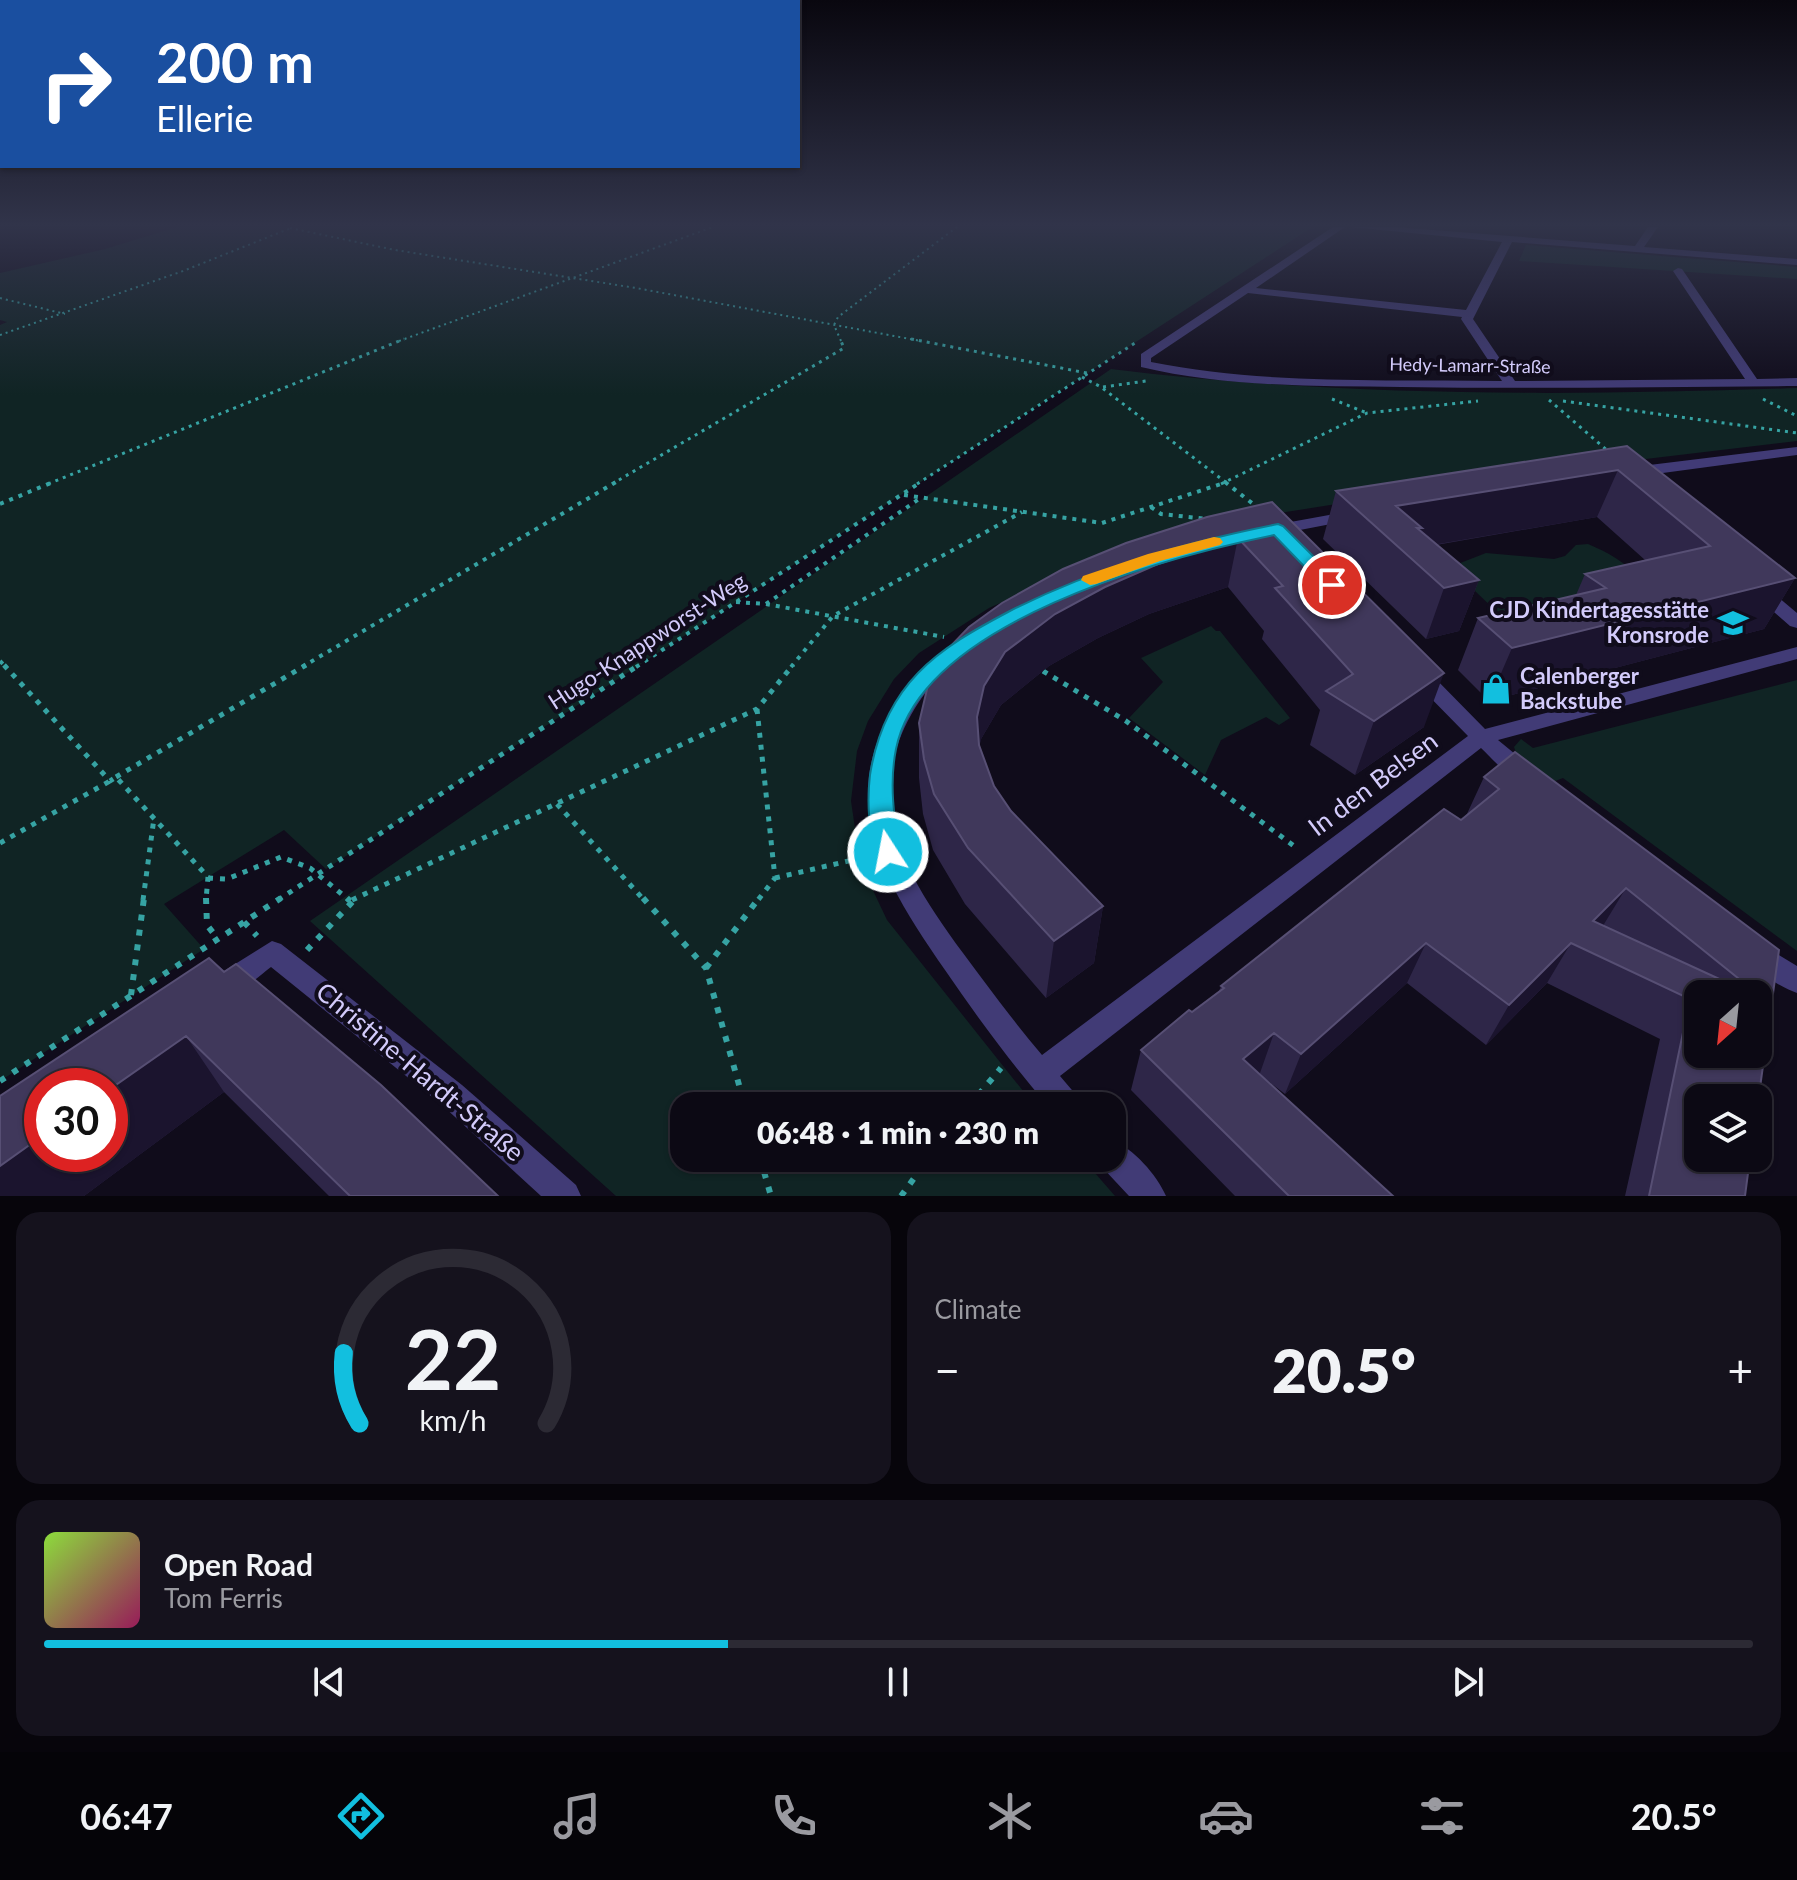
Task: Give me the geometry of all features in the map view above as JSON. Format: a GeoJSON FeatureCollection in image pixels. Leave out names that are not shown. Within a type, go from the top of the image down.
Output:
{"type":"FeatureCollection","features":[{"type":"Feature","properties":{"kind":"street"},"geometry":{"type":"LineString","coordinates":[[1247,290],[1258,283]]}},
{"type":"Feature","properties":{"kind":"street"},"geometry":{"type":"LineString","coordinates":[[1486,283],[1467,319],[1511,385]]}},
{"type":"Feature","properties":{"kind":"street"},"geometry":{"type":"LineString","coordinates":[[1686,283],[1754,383]]}},
{"type":"Feature","properties":{"kind":"street"},"geometry":{"type":"LineString","coordinates":[[1247,290],[1470,314]]}},
{"type":"Feature","properties":{"kind":"street","name":"Hedy-Lamarr-Straße"},"geometry":{"type":"LineString","coordinates":[[1247,290],[1145,357],[1145,364],[1159,369],[1313,382],[1511,385],[1797,382]]}},
{"type":"Feature","properties":{"kind":"street"},"geometry":{"type":"LineString","coordinates":[[1642,493],[1619,474],[1797,451]]}},
{"type":"Feature","properties":{"kind":"street"},"geometry":{"type":"LineString","coordinates":[[1251,525],[1278,529],[1368,512]]}},
{"type":"Feature","properties":{"kind":"street"},"geometry":{"type":"LineString","coordinates":[[1278,529],[1299,551]]}},
{"type":"Feature","properties":{"kind":"street"},"geometry":{"type":"LineString","coordinates":[[1749,582],[1797,622]]}},
{"type":"Feature","properties":{"kind":"street"},"geometry":{"type":"LineString","coordinates":[[970,642],[923,680],[894,723],[885,747],[879,795],[888,852],[913,903],[1017,1050],[1055,1092]]}},
{"type":"Feature","properties":{"kind":"street","name":"In den Belsen"},"geometry":{"type":"LineString","coordinates":[[1039,1074],[1481,737],[1797,653]]}},
{"type":"Feature","properties":{"kind":"street"},"geometry":{"type":"LineString","coordinates":[[1409,664],[1481,737],[1542,789]]}},
{"type":"Feature","properties":{"kind":"street"},"geometry":{"type":"LineString","coordinates":[[1738,938],[1797,981]]}},
{"type":"Feature","properties":{"kind":"street"},"geometry":{"type":"LineString","coordinates":[[207,997],[282,960]]}},
{"type":"Feature","properties":{"kind":"street","name":"Christine-Hardt-Straße"},"geometry":{"type":"LineString","coordinates":[[282,960],[452,1095],[565,1196]]}},
{"type":"Feature","properties":{"kind":"street"},"geometry":{"type":"LineString","coordinates":[[1126,1170],[1150,1196]]}},
{"type":"Feature","properties":{"kind":"path"},"geometry":{"type":"LineString","coordinates":[[0,335],[153,283]]}},
{"type":"Feature","properties":{"kind":"path"},"geometry":{"type":"LineString","coordinates":[[0,504],[407,337],[560,283]]}},
{"type":"Feature","properties":{"kind":"path"},"geometry":{"type":"LineString","coordinates":[[601,283],[1088,373]]}},
{"type":"Feature","properties":{"kind":"path"},"geometry":{"type":"LineString","coordinates":[[834,325],[838,317],[883,283]]}},
{"type":"Feature","properties":{"kind":"path"},"geometry":{"type":"LineString","coordinates":[[0,298],[65,314]]}},
{"type":"Feature","properties":{"kind":"path"},"geometry":{"type":"LineString","coordinates":[[0,843],[844,348],[834,325]]}},
{"type":"Feature","properties":{"kind":"path","name":"Hugo-Knappworst-Weg"},"geometry":{"type":"LineString","coordinates":[[0,1081],[1141,339]]}},
{"type":"Feature","properties":{"kind":"path"},"geometry":{"type":"LineString","coordinates":[[1101,387],[1157,380],[1159,369]]}},
{"type":"Feature","properties":{"kind":"path"},"geometry":{"type":"LineString","coordinates":[[1082,377],[1101,387],[1264,512],[1251,525],[1161,514],[1151,507]]}},
{"type":"Feature","properties":{"kind":"path"},"geometry":{"type":"LineString","coordinates":[[1313,382],[1321,395],[1367,413]]}},
{"type":"Feature","properties":{"kind":"path"},"geometry":{"type":"LineString","coordinates":[[1532,385],[1612,455],[1601,458]]}},
{"type":"Feature","properties":{"kind":"path"},"geometry":{"type":"LineString","coordinates":[[1536,399],[1797,433]]}},
{"type":"Feature","properties":{"kind":"path"},"geometry":{"type":"LineString","coordinates":[[902,494],[1102,523],[1226,483],[1367,413],[1484,401]]}},
{"type":"Feature","properties":{"kind":"path"},"geometry":{"type":"LineString","coordinates":[[766,604],[922,497]]}},
{"type":"Feature","properties":{"kind":"path"},"geometry":{"type":"LineString","coordinates":[[282,960],[350,901],[757,709],[833,616],[1023,512]]}},
{"type":"Feature","properties":{"kind":"path"},"geometry":{"type":"LineString","coordinates":[[736,602],[766,604],[970,642]]}},
{"type":"Feature","properties":{"kind":"path"},"geometry":{"type":"LineString","coordinates":[[0,661],[154,818],[208,878],[227,879],[281,857],[304,863],[350,901]]}},
{"type":"Feature","properties":{"kind":"path"},"geometry":{"type":"LineString","coordinates":[[1043,671],[1126,721],[1316,862]]}},
{"type":"Feature","properties":{"kind":"path"},"geometry":{"type":"LineString","coordinates":[[757,709],[775,878]]}},
{"type":"Feature","properties":{"kind":"path"},"geometry":{"type":"LineString","coordinates":[[557,804],[706,968],[741,1092]]}},
{"type":"Feature","properties":{"kind":"path"},"geometry":{"type":"LineString","coordinates":[[131,996],[154,818]]}},
{"type":"Feature","properties":{"kind":"path"},"geometry":{"type":"LineString","coordinates":[[706,968],[775,878],[888,852]]}},
{"type":"Feature","properties":{"kind":"path"},"geometry":{"type":"LineString","coordinates":[[208,878],[205,888],[207,925],[218,939]]}},
{"type":"Feature","properties":{"kind":"path"},"geometry":{"type":"LineString","coordinates":[[981,1092],[1017,1050]]}},
{"type":"Feature","properties":{"kind":"path"},"geometry":{"type":"LineString","coordinates":[[764,1172],[771,1196]]}},
{"type":"Feature","properties":{"kind":"path"},"geometry":{"type":"LineString","coordinates":[[901,1196],[919,1172]]}},
{"type":"Feature","properties":{"kind":"green space"},"geometry":{"type":"Polygon","coordinates":[[[0,283],[1227,283],[326,869],[284,830],[164,904],[204,949],[0,1081],[0,325],[7,322],[0,320],[0,283]]]}},
{"type":"Feature","properties":{"kind":"green space"},"geometry":{"type":"Polygon","coordinates":[[[1111,369],[1282,385],[1454,392],[1797,388],[1797,441],[1545,471],[1286,512],[1145,545],[1081,567],[989,608],[919,653],[894,679],[868,721],[857,751],[851,801],[860,863],[887,920],[1024,1092],[670,1092],[670,1172],[1094,1172],[1115,1196],[616,1196],[310,921],[1111,369]]]}},
{"type":"Feature","properties":{"kind":"green space"},"geometry":{"type":"Polygon","coordinates":[[[1588,544],[1616,558],[1640,579],[1511,613],[1498,613],[1450,567],[1486,553],[1554,559],[1565,556],[1576,545],[1588,544]]]}},
{"type":"Feature","properties":{"kind":"green space"},"geometry":{"type":"Polygon","coordinates":[[[1211,626],[1220,631],[1290,718],[1279,725],[1266,717],[1221,740],[1205,775],[1129,718],[1163,682],[1141,658],[1211,626]]]}},
{"type":"Feature","properties":{"kind":"green space"},"geometry":{"type":"Polygon","coordinates":[[[1797,680],[1797,951],[1563,778],[1550,783],[1518,758],[1514,747],[1521,739],[1533,748],[1797,680]]]}},
{"type":"Feature","properties":{"kind":"building"},"geometry":{"type":"Polygon","coordinates":[[[1627,446],[1795,578],[1512,648],[1478,618],[1606,588],[1585,574],[1710,546],[1618,470],[1396,506],[1422,528],[1417,528],[1479,580],[1444,588],[1336,491],[1627,446]]]}},
{"type":"Feature","properties":{"kind":"building"},"geometry":{"type":"Polygon","coordinates":[[[1272,502],[1444,673],[1374,721],[1326,691],[1353,674],[1275,588],[1283,586],[1238,538],[1158,564],[1105,587],[1055,614],[1005,652],[984,686],[977,717],[979,745],[994,786],[1011,811],[1103,906],[1054,941],[968,848],[934,794],[924,759],[919,723],[928,685],[944,653],[969,627],[1002,603],[1063,569],[1126,543],[1207,517],[1272,502]]]}},
{"type":"Feature","properties":{"kind":"building"},"geometry":{"type":"Polygon","coordinates":[[[1515,752],[1779,950],[1772,1001],[1772,980],[1740,980],[1626,888],[1593,921],[1722,980],[1684,980],[1684,996],[1571,943],[1509,1005],[1426,943],[1301,1054],[1274,1033],[1243,1059],[1393,1196],[1289,1196],[1141,1050],[1189,1010],[1192,1012],[1224,988],[1221,986],[1444,809],[1461,820],[1499,789],[1484,777],[1515,752]]]}},
{"type":"Feature","properties":{"kind":"building"},"geometry":{"type":"Polygon","coordinates":[[[209,958],[224,972],[236,964],[381,1085],[498,1196],[350,1196],[186,1036],[128,1076],[128,1068],[42,1068],[209,958]]]}},
{"type":"Feature","properties":{"kind":"building"},"geometry":{"type":"Polygon","coordinates":[[[1684,1028],[1684,1068],[1763,1068],[1760,1084],[1684,1084],[1684,1172],[1748,1172],[1745,1196],[1649,1196],[1684,1028]]]}},
{"type":"Feature","properties":{"kind":"building"},"geometry":{"type":"Polygon","coordinates":[[[24,1080],[24,1149],[0,1166],[0,1096],[24,1080]]]}},
{"type":"Feature","properties":{"kind":"slow traffic"},"geometry":{"type":"LineString","coordinates":[[1090,580],[1154,557],[1214,542]]}},
{"type":"Feature","properties":{"kind":"place","name":"CJD Kindertagesstätte Kronsrode"},"geometry":{"type":"Point","coordinates":[1733,623]}},
{"type":"Feature","properties":{"kind":"place","name":"Calenberger Backstube"},"geometry":{"type":"Point","coordinates":[1496,689]}},
{"type":"Feature","properties":{"kind":"route"},"geometry":{"type":"LineString","coordinates":[[888,852],[879,795],[885,747],[894,723],[923,680],[941,662],[985,632],[1056,594],[1129,565],[1204,544],[1278,529],[1332,585]]}}]}
